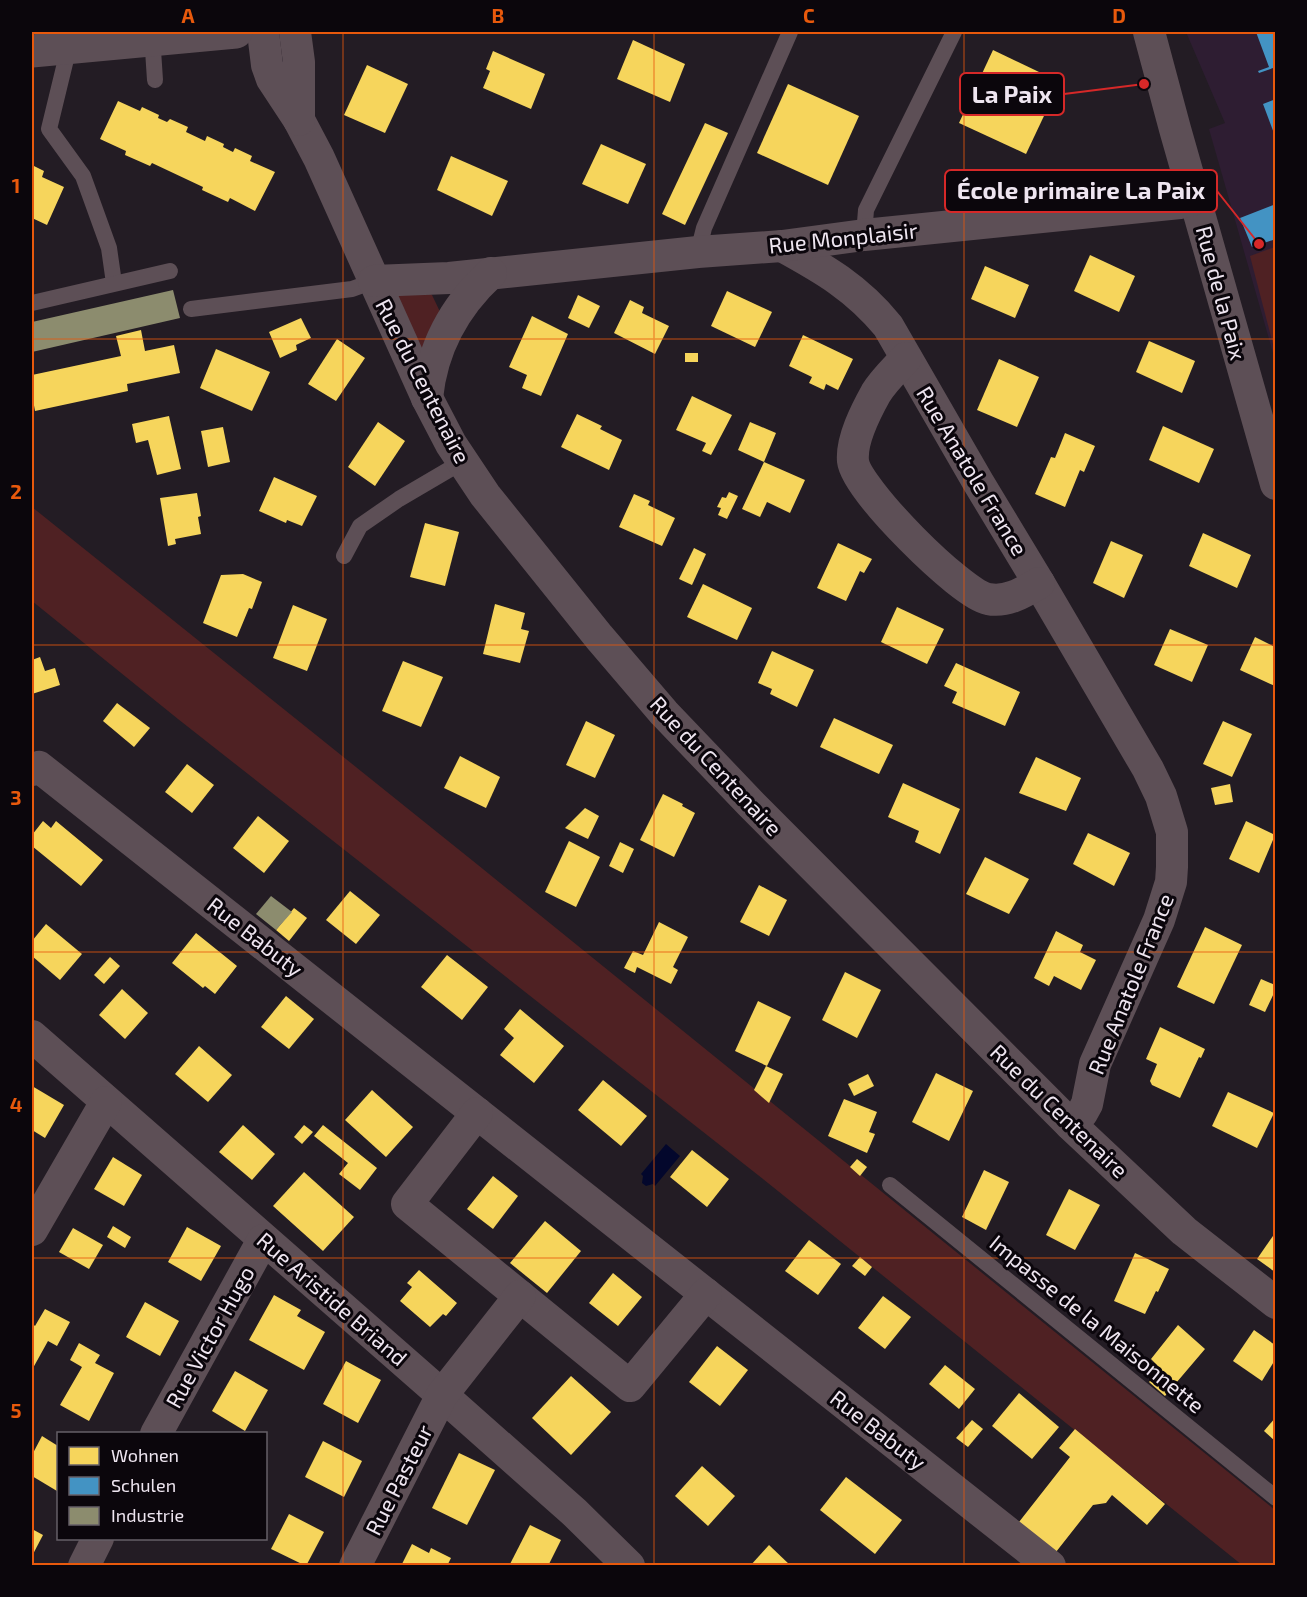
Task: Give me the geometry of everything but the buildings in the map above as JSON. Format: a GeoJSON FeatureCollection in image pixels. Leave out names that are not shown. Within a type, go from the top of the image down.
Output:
{"type":"FeatureCollection","features":[{"type":"Feature","properties":{"kind":"street"},"geometry":{"type":"LineString","coordinates":[[32,51],[65,39],[236,32]]}},
{"type":"Feature","properties":{"kind":"street","name":"Rue du Centenaire"},"geometry":{"type":"LineString","coordinates":[[262,32],[270,73],[287,119],[319,158],[427,398],[462,462],[549,576],[669,718],[763,817],[1070,1124],[1189,1235],[1275,1303]]}},
{"type":"Feature","properties":{"kind":"street","name":"Rue du Centenaire"},"geometry":{"type":"LineString","coordinates":[[287,119],[299,62],[295,32]]}},
{"type":"Feature","properties":{"kind":"street","name":"Rue de la Paix"},"geometry":{"type":"LineString","coordinates":[[1149,32],[1195,199],[1266,426],[1275,484]]}},
{"type":"Feature","properties":{"kind":"street","name":"Rue Monplaisir"},"geometry":{"type":"LineString","coordinates":[[374,281],[449,278],[698,252],[782,246],[864,235],[1180,203],[1195,199]]}},
{"type":"Feature","properties":{"kind":"street","name":"Rue Anatole France"},"geometry":{"type":"LineString","coordinates":[[782,246],[848,286],[871,305],[888,326],[978,482],[1040,583],[1161,796],[1168,817],[1173,867],[1166,902],[1095,1064],[1087,1104],[1082,1113],[1070,1124]]}},
{"type":"Feature","properties":{"kind":"street"},"geometry":{"type":"LineString","coordinates":[[427,398],[435,356],[446,329],[470,293],[491,273]]}},
{"type":"Feature","properties":{"kind":"street","name":"Rue Anatole France"},"geometry":{"type":"LineString","coordinates":[[906,358],[877,392],[857,436],[853,451],[853,464],[862,482],[936,562],[974,593],[989,600],[997,600],[1020,594],[1040,583]]}},
{"type":"Feature","properties":{"kind":"street","name":"Rue Babuty"},"geometry":{"type":"LineString","coordinates":[[32,770],[39,767],[1050,1566]]}},
{"type":"Feature","properties":{"kind":"street","name":"Rue Aristide Briand"},"geometry":{"type":"LineString","coordinates":[[32,1036],[442,1395],[574,1512],[630,1566]]}},
{"type":"Feature","properties":{"kind":"street"},"geometry":{"type":"LineString","coordinates":[[32,1230],[106,1102]]}},
{"type":"Feature","properties":{"kind":"street"},"geometry":{"type":"LineString","coordinates":[[477,1113],[407,1204],[630,1386],[706,1293]]}},
{"type":"Feature","properties":{"kind":"street","name":"Rue Victor Hugo"},"geometry":{"type":"LineString","coordinates":[[157,1432],[264,1240]]}},
{"type":"Feature","properties":{"kind":"street"},"geometry":{"type":"LineString","coordinates":[[442,1395],[520,1296]]}},
{"type":"Feature","properties":{"kind":"street","name":"Rue Pasteur"},"geometry":{"type":"LineString","coordinates":[[355,1566],[442,1395]]}},
{"type":"Feature","properties":{"kind":"street"},"geometry":{"type":"LineString","coordinates":[[84,1566],[97,1540]]}},
{"type":"Feature","properties":{"kind":"lane"},"geometry":{"type":"LineString","coordinates":[[698,252],[708,218],[790,32]]}},
{"type":"Feature","properties":{"kind":"lane"},"geometry":{"type":"LineString","coordinates":[[864,235],[866,210],[954,32]]}},
{"type":"Feature","properties":{"kind":"lane"},"geometry":{"type":"LineString","coordinates":[[152,35],[155,80]]}},
{"type":"Feature","properties":{"kind":"lane"},"geometry":{"type":"LineString","coordinates":[[65,39],[66,59],[49,129],[83,176],[109,248],[114,284]]}},
{"type":"Feature","properties":{"kind":"lane"},"geometry":{"type":"LineString","coordinates":[[32,303],[170,271]]}},
{"type":"Feature","properties":{"kind":"lane","name":"Rue Monplaisir"},"geometry":{"type":"LineString","coordinates":[[191,309],[352,289],[374,281]]}},
{"type":"Feature","properties":{"kind":"lane"},"geometry":{"type":"LineString","coordinates":[[344,556],[360,526],[399,499],[462,462]]}},
{"type":"Feature","properties":{"kind":"lane","name":"Impasse de la Maisonnette"},"geometry":{"type":"LineString","coordinates":[[890,1185],[1275,1498]]}},
{"type":"Feature","properties":{"kind":"shaded area"},"geometry":{"type":"Polygon","coordinates":[[[1186,32],[1275,32],[1275,360],[1209,129],[1225,123],[1186,32]]]}},
{"type":"Feature","properties":{"kind":"shaded area"},"geometry":{"type":"Polygon","coordinates":[[[1276,247],[1275,352],[1250,256],[1276,247]]]}},
{"type":"Feature","properties":{"kind":"shaded area"},"geometry":{"type":"Polygon","coordinates":[[[426,290],[432,295],[443,318],[432,349],[415,349],[395,300],[399,293],[426,290]]]}},
{"type":"Feature","properties":{"kind":"shaded area"},"geometry":{"type":"Polygon","coordinates":[[[32,507],[1275,1510],[1275,1565],[1242,1565],[768,1183],[178,719],[32,601],[32,507]]]}},
{"type":"Feature","properties":{"kind":"water"},"geometry":{"type":"Polygon","coordinates":[[[666,1144],[680,1156],[655,1186],[653,1184],[646,1186],[642,1183],[641,1174],[666,1144]]]}},
{"type":"Feature","properties":{"kind":"place","name":"La Paix"},"geometry":{"type":"Point","coordinates":[1144,84]}},
{"type":"Feature","properties":{"kind":"place","name":"École primaire La Paix"},"geometry":{"type":"Point","coordinates":[1259,244]}}]}
